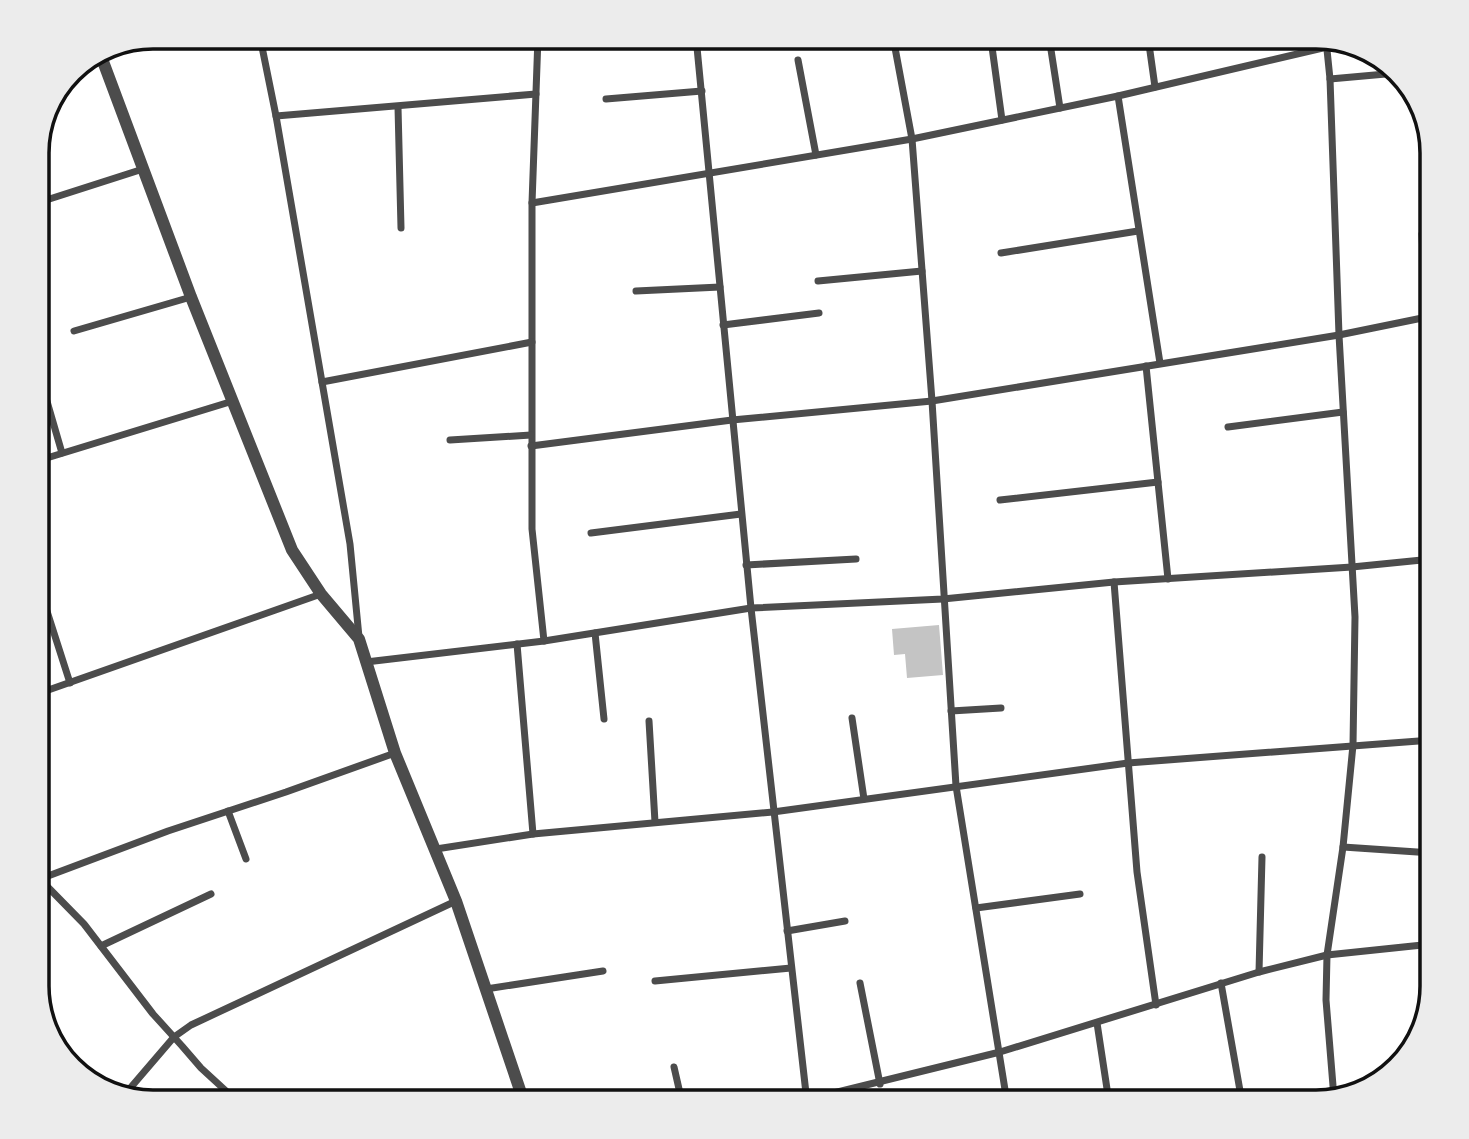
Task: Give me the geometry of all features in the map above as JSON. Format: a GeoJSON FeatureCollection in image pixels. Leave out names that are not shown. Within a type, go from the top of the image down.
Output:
{"type":"FeatureCollection","features":[{"type":"Feature","properties":{"kind":"street"},"geometry":{"type":"LineString","coordinates":[[262,49],[350,544],[359,639],[395,753],[456,901],[520,1090]]}},
{"type":"Feature","properties":{"kind":"street"},"geometry":{"type":"LineString","coordinates":[[538,49],[532,203],[531,446],[532,529],[544,641]]}},
{"type":"Feature","properties":{"kind":"street"},"geometry":{"type":"LineString","coordinates":[[697,49],[746,565],[806,1090]]}},
{"type":"Feature","properties":{"kind":"street"},"geometry":{"type":"LineString","coordinates":[[895,49],[912,139],[932,401],[956,786],[1005,1090]]}},
{"type":"Feature","properties":{"kind":"street"},"geometry":{"type":"LineString","coordinates":[[992,49],[1002,120]]}},
{"type":"Feature","properties":{"kind":"street"},"geometry":{"type":"LineString","coordinates":[[1051,49],[1060,108]]}},
{"type":"Feature","properties":{"kind":"street"},"geometry":{"type":"LineString","coordinates":[[1150,49],[1155,87]]}},
{"type":"Feature","properties":{"kind":"street"},"geometry":{"type":"LineString","coordinates":[[532,203],[912,139],[1118,96],[1306,49]]}},
{"type":"Feature","properties":{"kind":"street"},"geometry":{"type":"LineString","coordinates":[[1327,50],[1355,617],[1353,745],[1343,847],[1327,955],[1326,1000],[1333,1088]]}},
{"type":"Feature","properties":{"kind":"street"},"geometry":{"type":"LineString","coordinates":[[798,60],[816,155]]}},
{"type":"Feature","properties":{"kind":"street"},"geometry":{"type":"LineString","coordinates":[[104,62],[191,297],[292,550],[321,594],[359,639]]}},
{"type":"Feature","properties":{"kind":"street"},"geometry":{"type":"LineString","coordinates":[[1330,79],[1383,74]]}},
{"type":"Feature","properties":{"kind":"street"},"geometry":{"type":"LineString","coordinates":[[606,99],[702,91]]}},
{"type":"Feature","properties":{"kind":"street"},"geometry":{"type":"LineString","coordinates":[[276,116],[536,94]]}},
{"type":"Feature","properties":{"kind":"street"},"geometry":{"type":"LineString","coordinates":[[1118,96],[1160,363]]}},
{"type":"Feature","properties":{"kind":"street"},"geometry":{"type":"LineString","coordinates":[[398,107],[401,228]]}},
{"type":"Feature","properties":{"kind":"street"},"geometry":{"type":"LineString","coordinates":[[49,199],[143,169]]}},
{"type":"Feature","properties":{"kind":"street"},"geometry":{"type":"LineString","coordinates":[[1001,253],[1138,232]]}},
{"type":"Feature","properties":{"kind":"street"},"geometry":{"type":"LineString","coordinates":[[818,281],[922,271]]}},
{"type":"Feature","properties":{"kind":"street"},"geometry":{"type":"LineString","coordinates":[[636,291],[720,287]]}},
{"type":"Feature","properties":{"kind":"street"},"geometry":{"type":"LineString","coordinates":[[74,331],[191,297]]}},
{"type":"Feature","properties":{"kind":"street"},"geometry":{"type":"LineString","coordinates":[[723,325],[819,313]]}},
{"type":"Feature","properties":{"kind":"street"},"geometry":{"type":"LineString","coordinates":[[531,446],[732,420],[932,401],[1339,335],[1420,319]]}},
{"type":"Feature","properties":{"kind":"street"},"geometry":{"type":"LineString","coordinates":[[322,382],[532,342]]}},
{"type":"Feature","properties":{"kind":"street"},"geometry":{"type":"LineString","coordinates":[[1146,366],[1168,579]]}},
{"type":"Feature","properties":{"kind":"street"},"geometry":{"type":"LineString","coordinates":[[49,457],[233,401]]}},
{"type":"Feature","properties":{"kind":"street"},"geometry":{"type":"LineString","coordinates":[[49,408],[62,453]]}},
{"type":"Feature","properties":{"kind":"street"},"geometry":{"type":"LineString","coordinates":[[1228,427],[1343,412]]}},
{"type":"Feature","properties":{"kind":"street"},"geometry":{"type":"LineString","coordinates":[[450,440],[531,435]]}},
{"type":"Feature","properties":{"kind":"street"},"geometry":{"type":"LineString","coordinates":[[1000,500],[1158,482]]}},
{"type":"Feature","properties":{"kind":"street"},"geometry":{"type":"LineString","coordinates":[[591,533],[741,514]]}},
{"type":"Feature","properties":{"kind":"street"},"geometry":{"type":"LineString","coordinates":[[746,565],[856,559]]}},
{"type":"Feature","properties":{"kind":"street"},"geometry":{"type":"LineString","coordinates":[[366,662],[544,641],[751,608],[943,599],[1114,582],[1420,560]]}},
{"type":"Feature","properties":{"kind":"street"},"geometry":{"type":"LineString","coordinates":[[1114,582],[1137,872],[1156,1005]]}},
{"type":"Feature","properties":{"kind":"street"},"geometry":{"type":"LineString","coordinates":[[49,690],[321,594]]}},
{"type":"Feature","properties":{"kind":"street"},"geometry":{"type":"LineString","coordinates":[[49,617],[70,683]]}},
{"type":"Feature","properties":{"kind":"street"},"geometry":{"type":"LineString","coordinates":[[596,633],[604,719]]}},
{"type":"Feature","properties":{"kind":"street"},"geometry":{"type":"LineString","coordinates":[[517,644],[533,834]]}},
{"type":"Feature","properties":{"kind":"street"},"geometry":{"type":"LineString","coordinates":[[951,711],[1001,708]]}},
{"type":"Feature","properties":{"kind":"street"},"geometry":{"type":"LineString","coordinates":[[852,718],[864,799]]}},
{"type":"Feature","properties":{"kind":"street"},"geometry":{"type":"LineString","coordinates":[[649,721],[654,822]]}},
{"type":"Feature","properties":{"kind":"street"},"geometry":{"type":"LineString","coordinates":[[436,849],[533,834],[774,811],[1128,763],[1420,741]]}},
{"type":"Feature","properties":{"kind":"street"},"geometry":{"type":"LineString","coordinates":[[49,873],[395,753]]}},
{"type":"Feature","properties":{"kind":"street"},"geometry":{"type":"LineString","coordinates":[[228,811],[246,859]]}},
{"type":"Feature","properties":{"kind":"street"},"geometry":{"type":"LineString","coordinates":[[1343,847],[1420,852]]}},
{"type":"Feature","properties":{"kind":"street"},"geometry":{"type":"LineString","coordinates":[[1259,972],[1262,857]]}},
{"type":"Feature","properties":{"kind":"street"},"geometry":{"type":"LineString","coordinates":[[49,888],[84,924],[201,1068],[225,1090]]}},
{"type":"Feature","properties":{"kind":"street"},"geometry":{"type":"LineString","coordinates":[[101,946],[211,894]]}},
{"type":"Feature","properties":{"kind":"street"},"geometry":{"type":"LineString","coordinates":[[976,908],[1080,894]]}},
{"type":"Feature","properties":{"kind":"street"},"geometry":{"type":"LineString","coordinates":[[131,1087],[174,1037],[191,1025],[456,901]]}},
{"type":"Feature","properties":{"kind":"street"},"geometry":{"type":"LineString","coordinates":[[787,931],[845,920]]}},
{"type":"Feature","properties":{"kind":"street"},"geometry":{"type":"LineString","coordinates":[[854,1090],[1000,1052],[1259,972],[1327,955],[1420,945]]}},
{"type":"Feature","properties":{"kind":"street"},"geometry":{"type":"LineString","coordinates":[[655,981],[792,968]]}},
{"type":"Feature","properties":{"kind":"street"},"geometry":{"type":"LineString","coordinates":[[486,989],[603,971]]}},
{"type":"Feature","properties":{"kind":"street"},"geometry":{"type":"LineString","coordinates":[[860,983],[880,1084]]}},
{"type":"Feature","properties":{"kind":"street"},"geometry":{"type":"LineString","coordinates":[[1221,984],[1240,1090]]}},
{"type":"Feature","properties":{"kind":"street"},"geometry":{"type":"LineString","coordinates":[[1097,1023],[1107,1090]]}},
{"type":"Feature","properties":{"kind":"street"},"geometry":{"type":"LineString","coordinates":[[674,1067],[679,1090]]}},
{"type":"Feature","properties":{"kind":"building"},"geometry":{"type":"Polygon","coordinates":[[[939,625],[943,675],[907,678],[905,654],[894,655],[892,629],[939,625]]]}}]}
